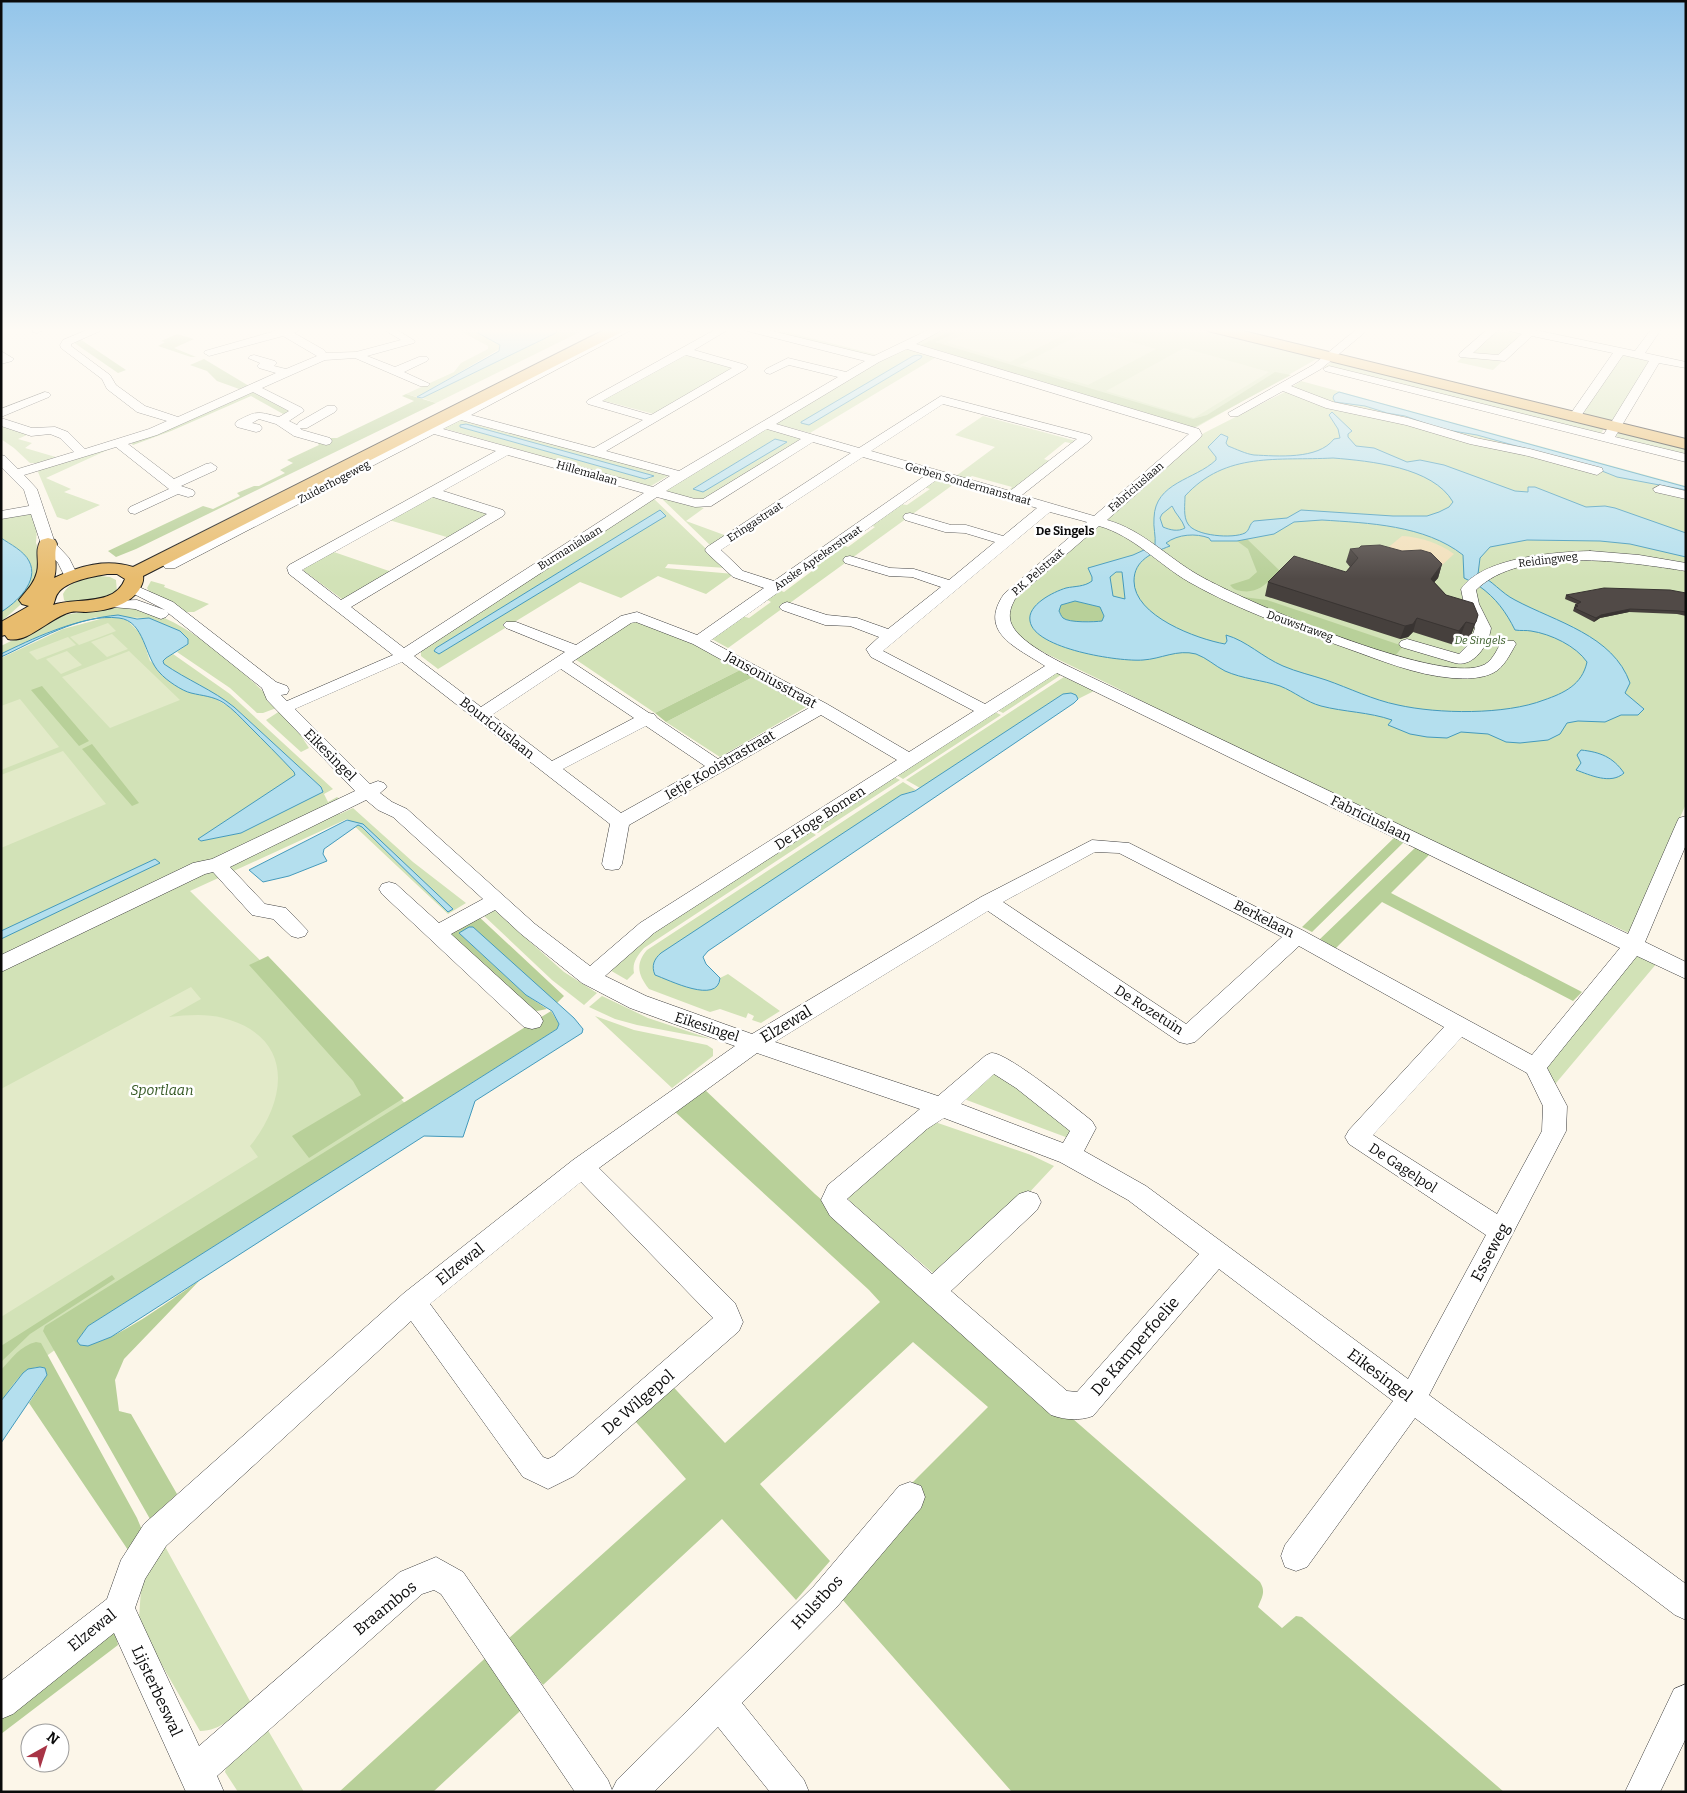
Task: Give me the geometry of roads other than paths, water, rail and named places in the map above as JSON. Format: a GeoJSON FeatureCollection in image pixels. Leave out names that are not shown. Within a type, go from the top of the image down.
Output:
{"type":"FeatureCollection","features":[{"type":"Feature","properties":{"kind":"main road","name":"Zuiderhogeweg"},"geometry":{"type":"LineString","coordinates":[[130,581],[447,412]]}},
{"type":"Feature","properties":{"kind":"main road","name":"Zuiderhogeweg"},"geometry":{"type":"LineString","coordinates":[[130,581],[457,412]]}},
{"type":"Feature","properties":{"kind":"main road"},"geometry":{"type":"LineString","coordinates":[[1555,412],[1575,416],[1610,432],[1686,444]]}},
{"type":"Feature","properties":{"kind":"main road"},"geometry":{"type":"LineString","coordinates":[[4,633],[36,592],[43,579],[47,568],[44,554],[48,544]]}},
{"type":"Feature","properties":{"kind":"main road"},"geometry":{"type":"LineString","coordinates":[[59,605],[58,592],[74,572],[130,581]]}},
{"type":"Feature","properties":{"kind":"main road"},"geometry":{"type":"LineString","coordinates":[[4,633],[59,605],[94,610],[130,581]]}},
{"type":"Feature","properties":{"kind":"street"},"geometry":{"type":"LineString","coordinates":[[149,412],[179,421]]}},
{"type":"Feature","properties":{"kind":"street"},"geometry":{"type":"LineString","coordinates":[[20,472],[118,443],[200,412]]}},
{"type":"Feature","properties":{"kind":"street"},"geometry":{"type":"LineString","coordinates":[[280,421],[297,412]]}},
{"type":"Feature","properties":{"kind":"street"},"geometry":{"type":"LineString","coordinates":[[301,412],[318,416]]}},
{"type":"Feature","properties":{"kind":"street"},"geometry":{"type":"LineString","coordinates":[[303,425],[326,412]]}},
{"type":"Feature","properties":{"kind":"street","name":"Zuiderhogeweg"},"geometry":{"type":"LineString","coordinates":[[172,559],[469,412]]}},
{"type":"Feature","properties":{"kind":"street"},"geometry":{"type":"LineString","coordinates":[[627,412],[653,419]]}},
{"type":"Feature","properties":{"kind":"street"},"geometry":{"type":"LineString","coordinates":[[596,452],[666,412]]}},
{"type":"Feature","properties":{"kind":"street","name":"Burmanialaan"},"geometry":{"type":"LineString","coordinates":[[290,705],[403,656],[681,475],[789,412]]}},
{"type":"Feature","properties":{"kind":"street"},"geometry":{"type":"LineString","coordinates":[[862,453],[924,412]]}},
{"type":"Feature","properties":{"kind":"street"},"geometry":{"type":"LineString","coordinates":[[986,412],[1086,438],[1012,496]]}},
{"type":"Feature","properties":{"kind":"street","name":"Fabriciuslaan"},"geometry":{"type":"LineString","coordinates":[[1096,521],[1196,435],[1195,432],[1128,412]]}},
{"type":"Feature","properties":{"kind":"street"},"geometry":{"type":"LineString","coordinates":[[1236,412],[1234,413],[1246,418]]}},
{"type":"Feature","properties":{"kind":"street"},"geometry":{"type":"LineString","coordinates":[[1361,412],[1408,422],[1474,441],[1530,452],[1596,471]]}},
{"type":"Feature","properties":{"kind":"street"},"geometry":{"type":"LineString","coordinates":[[1528,412],[1610,432],[1686,458]]}},
{"type":"Feature","properties":{"kind":"street"},"geometry":{"type":"LineString","coordinates":[[1575,416],[1578,412]]}},
{"type":"Feature","properties":{"kind":"street"},"geometry":{"type":"LineString","coordinates":[[1610,432],[1623,412]]}},
{"type":"Feature","properties":{"kind":"street"},"geometry":{"type":"LineString","coordinates":[[256,428],[241,424],[258,416],[280,421],[294,428],[298,433],[326,441]]}},
{"type":"Feature","properties":{"kind":"street","name":"Hillemalaan"},"geometry":{"type":"LineString","coordinates":[[461,416],[681,475]]}},
{"type":"Feature","properties":{"kind":"street"},"geometry":{"type":"LineString","coordinates":[[1,422],[31,432],[51,430],[64,435],[83,454]]}},
{"type":"Feature","properties":{"kind":"street","name":"Gerben Sondermanstraat"},"geometry":{"type":"LineString","coordinates":[[767,425],[1096,521]]}},
{"type":"Feature","properties":{"kind":"street","name":"Hillemalaan"},"geometry":{"type":"LineString","coordinates":[[433,430],[655,492]]}},
{"type":"Feature","properties":{"kind":"street"},"geometry":{"type":"LineString","coordinates":[[655,492],[695,503],[706,502],[811,438]]}},
{"type":"Feature","properties":{"kind":"street"},"geometry":{"type":"LineString","coordinates":[[118,443],[179,490]]}},
{"type":"Feature","properties":{"kind":"street","name":"Bouriciuslaan"},"geometry":{"type":"LineString","coordinates":[[506,450],[294,568],[296,574],[620,822]]}},
{"type":"Feature","properties":{"kind":"street"},"geometry":{"type":"LineString","coordinates":[[1,451],[20,472],[30,489],[48,544],[74,572]]}},
{"type":"Feature","properties":{"kind":"street","name":"Eringastraat"},"geometry":{"type":"LineString","coordinates":[[776,587],[738,574],[712,550],[862,453]]}},
{"type":"Feature","properties":{"kind":"street"},"geometry":{"type":"LineString","coordinates":[[1,459],[20,472]]}},
{"type":"Feature","properties":{"kind":"street"},"geometry":{"type":"LineString","coordinates":[[135,510],[179,490],[211,467]]}},
{"type":"Feature","properties":{"kind":"street","name":"Anske Aptekerstraat"},"geometry":{"type":"LineString","coordinates":[[699,640],[936,474]]}},
{"type":"Feature","properties":{"kind":"street"},"geometry":{"type":"LineString","coordinates":[[1660,489],[1686,495]]}},
{"type":"Feature","properties":{"kind":"street"},"geometry":{"type":"LineString","coordinates":[[340,607],[498,513],[432,492]]}},
{"type":"Feature","properties":{"kind":"street"},"geometry":{"type":"LineString","coordinates":[[986,711],[877,654],[874,649],[876,645],[1047,507]]}},
{"type":"Feature","properties":{"kind":"street"},"geometry":{"type":"LineString","coordinates":[[1,515],[37,509]]}},
{"type":"Feature","properties":{"kind":"street"},"geometry":{"type":"LineString","coordinates":[[910,516],[950,529],[966,529],[1005,541]]}},
{"type":"Feature","properties":{"kind":"street","name":"Douwstraweg"},"geometry":{"type":"LineString","coordinates":[[1096,521],[1128,532],[1190,576],[1222,594],[1268,614],[1416,666],[1463,674],[1486,671],[1495,665],[1508,644]]}},
{"type":"Feature","properties":{"kind":"street","name":"P.K. Pelstraat"},"geometry":{"type":"LineString","coordinates":[[1056,666],[1023,647],[1010,637],[1003,627],[1002,612],[1009,597],[1096,521]]}},
{"type":"Feature","properties":{"kind":"street","name":"Reidingweg"},"geometry":{"type":"LineString","coordinates":[[1407,644],[1461,660],[1468,656],[1484,634],[1484,627],[1473,610],[1468,589],[1478,580],[1520,562],[1584,555],[1634,559],[1686,567]]}},
{"type":"Feature","properties":{"kind":"street"},"geometry":{"type":"LineString","coordinates":[[850,560],[889,572],[914,574],[950,585]]}},
{"type":"Feature","properties":{"kind":"street","name":"Eikesingel"},"geometry":{"type":"LineString","coordinates":[[130,581],[137,605],[169,618],[178,614]]}},
{"type":"Feature","properties":{"kind":"street","name":"Eikesingel"},"geometry":{"type":"LineString","coordinates":[[130,581],[168,605],[270,686],[273,696],[290,705],[373,789],[384,806],[400,813],[528,929],[590,978],[638,1002],[942,1107],[1069,1155],[1137,1193],[1686,1604]]}},
{"type":"Feature","properties":{"kind":"street"},"geometry":{"type":"LineString","coordinates":[[787,607],[825,620],[852,622],[889,635]]}},
{"type":"Feature","properties":{"kind":"street","name":"Jansoniusstraat"},"geometry":{"type":"LineString","coordinates":[[577,652],[626,619],[637,617],[699,640],[910,760]]}},
{"type":"Feature","properties":{"kind":"street"},"geometry":{"type":"LineString","coordinates":[[511,625],[577,652]]}},
{"type":"Feature","properties":{"kind":"street"},"geometry":{"type":"LineString","coordinates":[[480,715],[577,652]]}},
{"type":"Feature","properties":{"kind":"street"},"geometry":{"type":"LineString","coordinates":[[561,662],[718,766]]}},
{"type":"Feature","properties":{"kind":"street","name":"Fabriciuslaan"},"geometry":{"type":"LineString","coordinates":[[1056,666],[1686,971]]}},
{"type":"Feature","properties":{"kind":"street","name":"De Hoge Bomen"},"geometry":{"type":"LineString","coordinates":[[590,978],[647,928],[1056,666]]}},
{"type":"Feature","properties":{"kind":"street","name":"Ietje Kooistrastraat"},"geometry":{"type":"LineString","coordinates":[[620,822],[821,708]]}},
{"type":"Feature","properties":{"kind":"street"},"geometry":{"type":"LineString","coordinates":[[550,769],[648,718]]}},
{"type":"Feature","properties":{"kind":"street"},"geometry":{"type":"LineString","coordinates":[[1,964],[200,868],[217,865],[373,789]]}},
{"type":"Feature","properties":{"kind":"street"},"geometry":{"type":"LineString","coordinates":[[612,864],[620,822]]}},
{"type":"Feature","properties":{"kind":"street"},"geometry":{"type":"LineString","coordinates":[[1535,1067],[1633,946],[1680,852],[1686,822]]}},
{"type":"Feature","properties":{"kind":"street","name":"Berkelaan"},"geometry":{"type":"LineString","coordinates":[[988,902],[1092,846],[1122,848],[1297,936],[1535,1067]]}},
{"type":"Feature","properties":{"kind":"street"},"geometry":{"type":"LineString","coordinates":[[217,865],[260,910],[279,913],[298,931]]}},
{"type":"Feature","properties":{"kind":"street"},"geometry":{"type":"LineString","coordinates":[[389,889],[532,1021]]}},
{"type":"Feature","properties":{"kind":"street"},"geometry":{"type":"LineString","coordinates":[[437,934],[497,900]]}},
{"type":"Feature","properties":{"kind":"street","name":"De Rozetuin"},"geometry":{"type":"LineString","coordinates":[[988,902],[1188,1036],[1297,936]]}},
{"type":"Feature","properties":{"kind":"street","name":"Elzewal"},"geometry":{"type":"LineString","coordinates":[[1,1702],[119,1609],[132,1571],[155,1535],[412,1302],[582,1167],[681,1098],[755,1042],[988,902]]}},
{"type":"Feature","properties":{"kind":"street","name":"De Gagelpol"},"geometry":{"type":"LineString","coordinates":[[1459,1026],[1357,1137],[1501,1231]]}},
{"type":"Feature","properties":{"kind":"street"},"geometry":{"type":"LineString","coordinates":[[942,1107],[993,1062],[1024,1082],[1084,1128],[1069,1155]]}},
{"type":"Feature","properties":{"kind":"street","name":"Esseweg"},"geometry":{"type":"LineString","coordinates":[[1296,1556],[1412,1399],[1554,1131],[1555,1106],[1535,1067]]}},
{"type":"Feature","properties":{"kind":"street","name":"De Kamperfoelie"},"geometry":{"type":"LineString","coordinates":[[942,1107],[919,1122],[837,1192],[834,1200],[839,1208],[1061,1405],[1083,1406],[1217,1252]]}},
{"type":"Feature","properties":{"kind":"street","name":"De Wilgepol"},"geometry":{"type":"LineString","coordinates":[[412,1302],[533,1467],[548,1474],[564,1466],[729,1322],[725,1312],[582,1167]]}},
{"type":"Feature","properties":{"kind":"street"},"geometry":{"type":"LineString","coordinates":[[932,1291],[1028,1202]]}},
{"type":"Feature","properties":{"kind":"street","name":"Hulstbos"},"geometry":{"type":"LineString","coordinates":[[629,1792],[824,1597],[910,1497]]}},
{"type":"Feature","properties":{"kind":"street","name":"Braambos"},"geometry":{"type":"LineString","coordinates":[[201,1782],[411,1583],[436,1573],[452,1583],[596,1792]]}},
{"type":"Feature","properties":{"kind":"street","name":"Lijsterbeswal"},"geometry":{"type":"LineString","coordinates":[[119,1609],[201,1782]]}},
{"type":"Feature","properties":{"kind":"street"},"geometry":{"type":"LineString","coordinates":[[1642,1792],[1686,1701]]}},
{"type":"Feature","properties":{"kind":"street"},"geometry":{"type":"LineString","coordinates":[[719,1702],[792,1792]]}},
{"type":"Feature","properties":{"kind":"water"},"geometry":{"type":"Polygon","coordinates":[[[819,412],[831,412],[809,425],[801,422],[819,412]]]}},
{"type":"Feature","properties":{"kind":"water"},"geometry":{"type":"Polygon","coordinates":[[[1332,412],[1352,431],[1348,434],[1348,437],[1356,446],[1374,448],[1407,462],[1420,460],[1444,465],[1515,491],[1528,492],[1528,487],[1535,487],[1586,507],[1605,506],[1615,508],[1686,533],[1686,557],[1630,544],[1600,541],[1527,540],[1490,547],[1480,558],[1478,574],[1505,594],[1582,632],[1597,641],[1611,653],[1622,667],[1630,683],[1625,693],[1644,709],[1638,715],[1621,715],[1605,722],[1578,721],[1567,723],[1560,734],[1548,740],[1520,743],[1506,742],[1488,734],[1461,732],[1447,738],[1427,737],[1410,734],[1388,725],[1392,720],[1383,717],[1316,704],[1280,686],[1225,671],[1196,654],[1176,653],[1143,660],[1116,659],[1079,652],[1061,646],[1035,631],[1030,621],[1030,615],[1042,600],[1066,588],[1083,585],[1092,581],[1088,568],[1133,555],[1155,545],[1154,518],[1156,506],[1161,497],[1169,489],[1216,460],[1216,457],[1208,447],[1221,434],[1228,437],[1226,443],[1228,446],[1244,453],[1285,456],[1308,454],[1327,446],[1334,439],[1340,438],[1338,429],[1329,415],[1332,412]],[[1273,459],[1235,465],[1201,482],[1185,496],[1185,518],[1188,524],[1192,528],[1206,534],[1232,536],[1245,533],[1254,521],[1287,518],[1301,510],[1393,516],[1427,516],[1449,507],[1453,502],[1444,490],[1431,481],[1416,473],[1399,468],[1348,459],[1273,459]],[[1172,506],[1160,518],[1163,527],[1174,530],[1185,528],[1172,506]],[[1322,520],[1294,522],[1274,534],[1237,541],[1211,541],[1204,536],[1193,535],[1181,536],[1171,540],[1166,543],[1170,546],[1145,558],[1137,568],[1134,581],[1137,594],[1144,605],[1155,615],[1184,631],[1225,644],[1227,641],[1226,635],[1241,641],[1288,668],[1379,700],[1414,708],[1471,712],[1528,705],[1565,691],[1581,677],[1585,670],[1587,662],[1570,646],[1555,638],[1539,633],[1515,630],[1495,600],[1477,585],[1464,578],[1463,555],[1431,537],[1396,527],[1377,524],[1322,520]],[[1116,572],[1110,577],[1113,596],[1125,599],[1122,572],[1116,572]],[[1075,601],[1061,605],[1059,611],[1066,620],[1102,621],[1104,616],[1100,607],[1075,601]]]}},
{"type":"Feature","properties":{"kind":"water"},"geometry":{"type":"Polygon","coordinates":[[[1383,412],[1411,412],[1686,487],[1686,490],[1617,477],[1592,467],[1477,435],[1441,429],[1405,416],[1383,412]]]}},
{"type":"Feature","properties":{"kind":"water"},"geometry":{"type":"Polygon","coordinates":[[[466,424],[654,476],[645,479],[460,427],[460,425],[466,424]]]}},
{"type":"Feature","properties":{"kind":"water"},"geometry":{"type":"Polygon","coordinates":[[[775,439],[787,442],[703,492],[693,489],[775,439]]]}},
{"type":"Feature","properties":{"kind":"water"},"geometry":{"type":"Polygon","coordinates":[[[660,510],[666,516],[439,654],[434,651],[436,648],[660,510]]]}},
{"type":"Feature","properties":{"kind":"water"},"geometry":{"type":"Polygon","coordinates":[[[1,538],[24,554],[32,569],[29,584],[25,591],[1,612],[1,538]]]}},
{"type":"Feature","properties":{"kind":"water"},"geometry":{"type":"Polygon","coordinates":[[[118,615],[137,619],[149,618],[180,631],[188,639],[188,644],[166,658],[163,661],[164,664],[234,707],[321,787],[323,792],[241,833],[201,841],[198,839],[295,775],[294,772],[227,705],[212,698],[187,692],[166,679],[150,658],[139,633],[128,621],[119,618],[104,618],[74,624],[118,615]]]}},
{"type":"Feature","properties":{"kind":"water"},"geometry":{"type":"Polygon","coordinates":[[[74,624],[1,657],[1,654],[32,639],[74,624]]]}},
{"type":"Feature","properties":{"kind":"water"},"geometry":{"type":"Polygon","coordinates":[[[1071,693],[1076,695],[1078,699],[1074,703],[708,951],[703,957],[706,964],[720,978],[717,986],[711,990],[702,990],[681,985],[655,975],[654,963],[661,953],[901,795],[915,791],[1063,694],[1071,693]]]}},
{"type":"Feature","properties":{"kind":"water"},"geometry":{"type":"Polygon","coordinates":[[[1581,750],[1606,756],[1624,773],[1619,777],[1607,779],[1576,770],[1581,763],[1577,755],[1581,750]]]}},
{"type":"Feature","properties":{"kind":"water"},"geometry":{"type":"Polygon","coordinates":[[[347,820],[363,824],[453,909],[448,912],[358,825],[324,849],[323,854],[327,861],[289,876],[263,882],[249,870],[347,820]]]}},
{"type":"Feature","properties":{"kind":"water"},"geometry":{"type":"Polygon","coordinates":[[[155,859],[160,863],[1,939],[1,931],[155,859]]]}},
{"type":"Feature","properties":{"kind":"water"},"geometry":{"type":"Polygon","coordinates":[[[469,927],[473,927],[574,1018],[583,1029],[582,1033],[475,1101],[463,1137],[424,1136],[111,1337],[88,1346],[80,1345],[77,1341],[88,1326],[557,1029],[559,1024],[552,1011],[526,995],[459,933],[469,927]]]}},
{"type":"Feature","properties":{"kind":"water"},"geometry":{"type":"Polygon","coordinates":[[[45,1368],[47,1375],[1,1443],[1,1401],[23,1373],[28,1369],[45,1368]]]}},
{"type":"Feature","properties":{"kind":"district","name":"De Singels"},"geometry":{"type":"Point","coordinates":[1065,531]}},
{"type":"Feature","properties":{"kind":"park label","name":"Sportlaan"},"geometry":{"type":"Point","coordinates":[162,1090]}}]}
